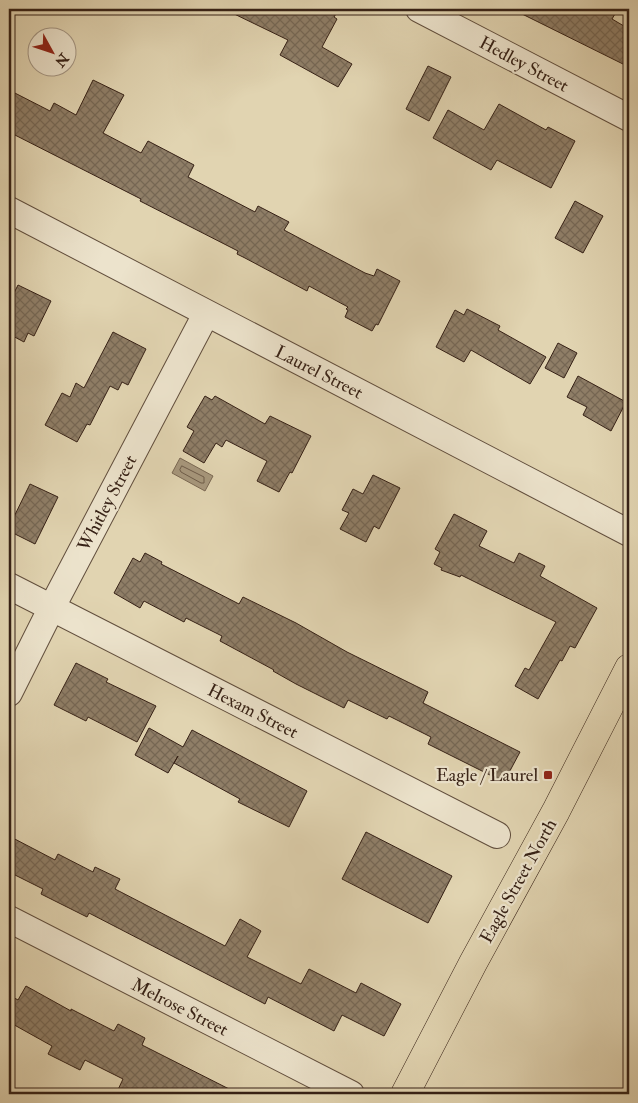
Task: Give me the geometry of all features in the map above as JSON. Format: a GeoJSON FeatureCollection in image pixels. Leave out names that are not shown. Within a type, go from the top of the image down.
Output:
{"type":"FeatureCollection","features":[{"type":"Feature","properties":{"kind":"main road","name":"Eagle Street North"},"geometry":{"type":"LineString","coordinates":[[405,1094],[473,963],[556,811],[629,668]]}},
{"type":"Feature","properties":{"kind":"street","name":"Hedley Street"},"geometry":{"type":"LineString","coordinates":[[419,9],[629,118]]}},
{"type":"Feature","properties":{"kind":"street","name":"Laurel Street"},"geometry":{"type":"LineString","coordinates":[[9,210],[629,533]]}},
{"type":"Feature","properties":{"kind":"street","name":"Whitley Street"},"geometry":{"type":"LineString","coordinates":[[9,693],[51,608],[206,314]]}},
{"type":"Feature","properties":{"kind":"street","name":"Hexam Street"},"geometry":{"type":"LineString","coordinates":[[9,586],[497,835]]}},
{"type":"Feature","properties":{"kind":"street","name":"Melrose Street"},"geometry":{"type":"LineString","coordinates":[[9,919],[351,1094]]}},
{"type":"Feature","properties":{"kind":"water"},"geometry":{"type":"Polygon","coordinates":[[[180,458],[213,476],[205,491],[172,473],[180,458]]]}},
{"type":"Feature","properties":{"kind":"building"},"geometry":{"type":"Polygon","coordinates":[[[224,9],[339,9],[334,17],[337,19],[322,47],[352,64],[338,87],[280,55],[288,40],[224,9]]]}},
{"type":"Feature","properties":{"kind":"building"},"geometry":{"type":"Polygon","coordinates":[[[512,9],[618,9],[612,19],[629,29],[629,67],[512,9]]]}},
{"type":"Feature","properties":{"kind":"building"},"geometry":{"type":"Polygon","coordinates":[[[428,66],[451,77],[429,121],[406,109],[428,66]]]}},
{"type":"Feature","properties":{"kind":"building"},"geometry":{"type":"Polygon","coordinates":[[[93,80],[124,95],[103,133],[141,153],[148,141],[194,165],[188,177],[255,212],[258,206],[289,222],[284,230],[365,273],[374,276],[377,269],[400,281],[378,325],[376,324],[372,331],[345,317],[348,307],[309,286],[307,291],[237,254],[238,251],[140,201],[141,199],[9,132],[9,90],[50,111],[54,103],[76,115],[93,80]]]}},
{"type":"Feature","properties":{"kind":"building"},"geometry":{"type":"Polygon","coordinates":[[[499,104],[546,130],[548,127],[575,141],[551,188],[497,160],[491,170],[433,138],[448,110],[484,130],[499,104]]]}},
{"type":"Feature","properties":{"kind":"building"},"geometry":{"type":"Polygon","coordinates":[[[575,201],[603,216],[583,253],[555,238],[575,201]]]}},
{"type":"Feature","properties":{"kind":"building"},"geometry":{"type":"Polygon","coordinates":[[[18,285],[51,301],[34,336],[28,333],[24,342],[9,334],[9,303],[18,285]]]}},
{"type":"Feature","properties":{"kind":"building"},"geometry":{"type":"Polygon","coordinates":[[[467,309],[500,326],[498,330],[546,357],[530,384],[471,350],[464,362],[436,347],[455,310],[464,315],[467,309]]]}},
{"type":"Feature","properties":{"kind":"building"},"geometry":{"type":"Polygon","coordinates":[[[113,332],[146,349],[128,385],[122,382],[118,390],[110,386],[90,425],[87,424],[77,442],[45,425],[62,393],[70,397],[76,383],[84,388],[113,332]]]}},
{"type":"Feature","properties":{"kind":"building"},"geometry":{"type":"Polygon","coordinates":[[[558,343],[577,353],[564,378],[545,368],[558,343]]]}},
{"type":"Feature","properties":{"kind":"building"},"geometry":{"type":"Polygon","coordinates":[[[578,376],[626,402],[611,431],[583,415],[587,407],[567,397],[578,376]]]}},
{"type":"Feature","properties":{"kind":"building"},"geometry":{"type":"Polygon","coordinates":[[[205,396],[212,400],[215,396],[265,424],[270,416],[311,436],[292,473],[290,472],[279,492],[257,481],[267,461],[226,440],[222,447],[216,443],[204,463],[183,451],[194,431],[187,427],[205,396]]]}},
{"type":"Feature","properties":{"kind":"building"},"geometry":{"type":"Polygon","coordinates":[[[373,475],[400,488],[379,529],[374,526],[366,542],[340,529],[349,513],[342,510],[353,489],[363,494],[373,475]]]}},
{"type":"Feature","properties":{"kind":"building"},"geometry":{"type":"Polygon","coordinates":[[[30,484],[58,497],[35,544],[9,531],[9,527],[30,484]]]}},
{"type":"Feature","properties":{"kind":"building"},"geometry":{"type":"Polygon","coordinates":[[[454,514],[487,531],[479,546],[514,563],[519,553],[545,566],[540,576],[597,608],[575,648],[570,646],[538,699],[515,686],[525,668],[529,670],[556,622],[461,575],[460,577],[441,570],[442,568],[434,564],[440,552],[435,549],[454,514]]]}},
{"type":"Feature","properties":{"kind":"building"},"geometry":{"type":"Polygon","coordinates":[[[145,553],[162,562],[161,564],[239,604],[243,597],[428,692],[423,703],[520,752],[504,782],[428,744],[431,737],[389,716],[387,719],[348,700],[344,708],[296,684],[220,641],[222,636],[186,618],[184,622],[144,601],[140,608],[114,593],[133,558],[140,562],[145,553]]]}},
{"type":"Feature","properties":{"kind":"building"},"geometry":{"type":"Polygon","coordinates":[[[76,663],[108,679],[106,682],[156,706],[137,742],[88,717],[86,721],[54,705],[76,663]]]}},
{"type":"Feature","properties":{"kind":"building"},"geometry":{"type":"Polygon","coordinates":[[[149,728],[183,747],[192,730],[307,791],[289,827],[238,802],[240,799],[174,763],[178,756],[168,773],[135,755],[149,728]]]}},
{"type":"Feature","properties":{"kind":"building"},"geometry":{"type":"Polygon","coordinates":[[[366,832],[452,876],[428,923],[342,879],[366,832]]]}},
{"type":"Feature","properties":{"kind":"building"},"geometry":{"type":"Polygon","coordinates":[[[9,836],[55,860],[58,854],[93,872],[95,867],[120,879],[115,889],[225,946],[240,919],[261,931],[247,957],[301,984],[309,969],[356,993],[361,983],[401,1004],[384,1036],[342,1015],[334,1031],[268,997],[265,1004],[89,913],[87,917],[41,894],[43,889],[9,872],[9,836]]]}},
{"type":"Feature","properties":{"kind":"building"},"geometry":{"type":"Polygon","coordinates":[[[26,986],[71,1011],[71,1009],[114,1031],[118,1024],[145,1038],[142,1045],[239,1094],[116,1094],[123,1079],[85,1060],[80,1070],[48,1054],[52,1046],[9,1022],[9,995],[18,1000],[26,986]]]}},
{"type":"Feature","properties":{"kind":"place","name":"Eagle / Laurel"},"geometry":{"type":"Point","coordinates":[548,775]}}]}
